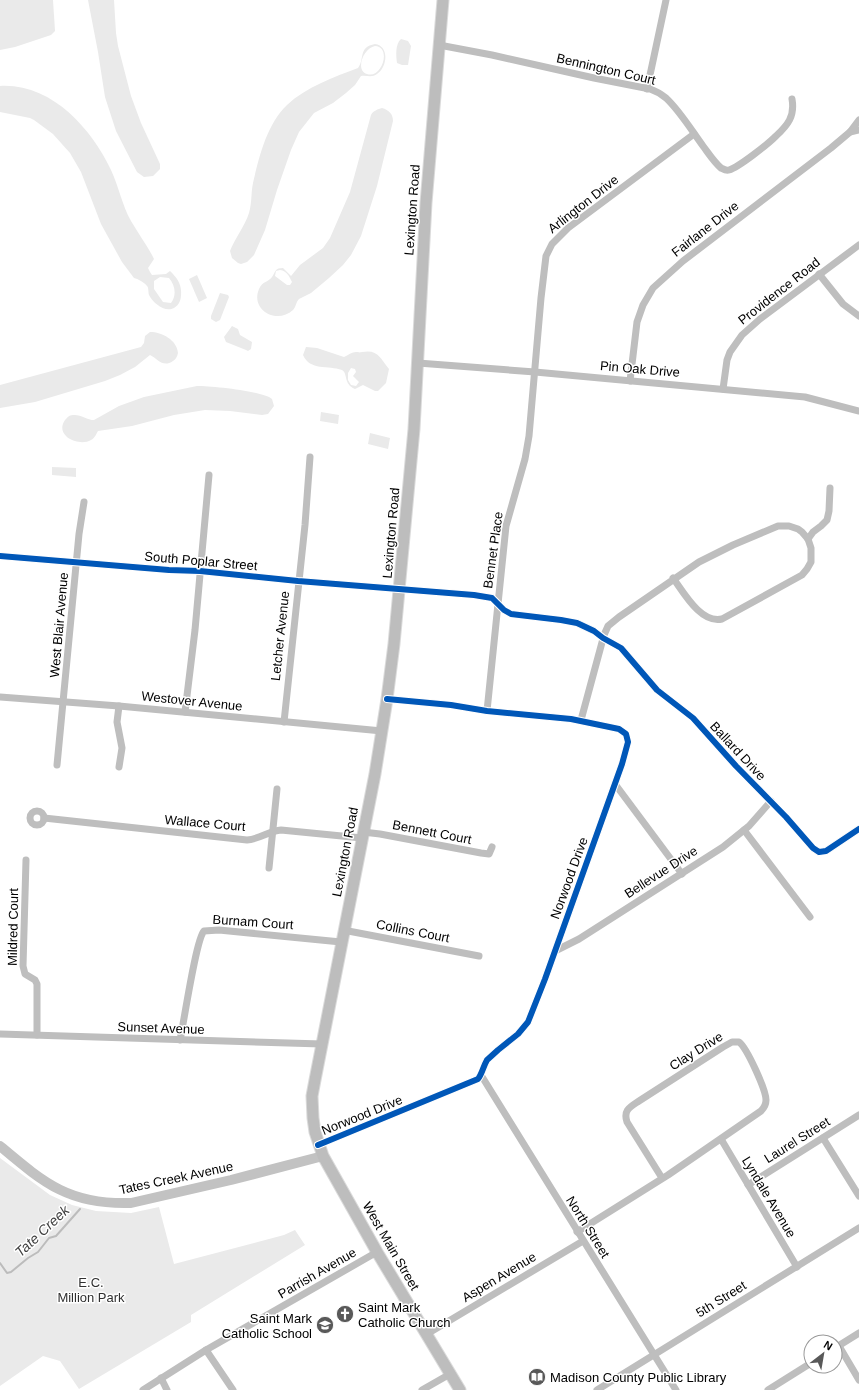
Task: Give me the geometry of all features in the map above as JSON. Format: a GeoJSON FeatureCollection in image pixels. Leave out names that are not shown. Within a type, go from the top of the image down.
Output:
{"type":"FeatureCollection","features":[{"type":"Feature","properties":{"kind":"main road","name":"Lexington Road"},"geometry":{"type":"LineString","coordinates":[[322,1156],[318,1145],[313,1118],[312,1096],[382,731],[400,589],[413,437],[425,224],[443,0]]}},
{"type":"Feature","properties":{"kind":"main road","name":"Tates Creek Avenue"},"geometry":{"type":"LineString","coordinates":[[0,1146],[33,1173],[63,1192],[88,1200],[114,1203],[130,1203],[231,1180],[322,1156]]}},
{"type":"Feature","properties":{"kind":"main road","name":"West Main Street"},"geometry":{"type":"LineString","coordinates":[[322,1156],[377,1252],[460,1390]]}},
{"type":"Feature","properties":{"kind":"street"},"geometry":{"type":"LineString","coordinates":[[647,89],[666,0]]}},
{"type":"Feature","properties":{"kind":"street","name":"Bennington Court"},"geometry":{"type":"LineString","coordinates":[[439,45],[492,55],[656,92],[666,98],[719,166],[726,170],[730,170],[762,147],[787,125],[793,112],[792,99]]}},
{"type":"Feature","properties":{"kind":"street","name":"Fairlane Drive"},"geometry":{"type":"LineString","coordinates":[[630,381],[633,345],[637,322],[643,305],[653,288],[683,261],[831,148],[850,132],[859,120]]}},
{"type":"Feature","properties":{"kind":"street","name":"Fairlane Drive"},"geometry":{"type":"LineString","coordinates":[[850,132],[859,130]]}},
{"type":"Feature","properties":{"kind":"street","name":"Arlington Drive"},"geometry":{"type":"LineString","coordinates":[[535,372],[545,263],[548,250],[552,244],[568,228],[694,134]]}},
{"type":"Feature","properties":{"kind":"street","name":"Providence Road"},"geometry":{"type":"LineString","coordinates":[[723,389],[727,360],[733,347],[742,335],[760,319],[859,245]]}},
{"type":"Feature","properties":{"kind":"street"},"geometry":{"type":"LineString","coordinates":[[819,274],[843,304],[859,316]]}},
{"type":"Feature","properties":{"kind":"street","name":"Pin Oak Drive"},"geometry":{"type":"LineString","coordinates":[[418,363],[535,372],[805,397],[859,411]]}},
{"type":"Feature","properties":{"kind":"street","name":"Bennet Place"},"geometry":{"type":"LineString","coordinates":[[487,711],[506,526],[526,455],[535,372]]}},
{"type":"Feature","properties":{"kind":"street","name":"Letcher Avenue"},"geometry":{"type":"LineString","coordinates":[[284,722],[304,532],[310,457]]}},
{"type":"Feature","properties":{"kind":"street"},"geometry":{"type":"LineString","coordinates":[[185,712],[209,475]]}},
{"type":"Feature","properties":{"kind":"street"},"geometry":{"type":"LineString","coordinates":[[808,539],[813,532],[827,520],[830,488]]}},
{"type":"Feature","properties":{"kind":"street","name":"West Blair Avenue"},"geometry":{"type":"LineString","coordinates":[[57,764],[84,502]]}},
{"type":"Feature","properties":{"kind":"street"},"geometry":{"type":"LineString","coordinates":[[581,720],[603,638],[608,626],[619,616],[673,578],[699,562],[719,551],[778,526],[789,526],[798,529],[808,539],[811,548],[812,557],[810,566],[805,572],[792,581],[722,619],[712,620],[703,615],[673,578]]}},
{"type":"Feature","properties":{"kind":"street","name":"South Poplar Street"},"geometry":{"type":"LineString","coordinates":[[0,556],[169,570],[200,571],[489,597],[498,604]]}},
{"type":"Feature","properties":{"kind":"street","name":"Ballard Drive"},"geometry":{"type":"LineString","coordinates":[[498,604],[511,614],[577,623],[594,631],[625,652],[657,690],[693,718],[736,766],[771,801],[810,846],[819,852],[826,851],[859,829]]}},
{"type":"Feature","properties":{"kind":"street","name":"Westover Avenue"},"geometry":{"type":"LineString","coordinates":[[0,697],[119,706],[382,731]]}},
{"type":"Feature","properties":{"kind":"street","name":"Norwood Drive"},"geometry":{"type":"LineString","coordinates":[[318,1145],[473,1082],[481,1076],[484,1065],[488,1060],[518,1034],[528,1022],[615,784],[628,742],[626,734],[619,729],[581,720],[387,699]]}},
{"type":"Feature","properties":{"kind":"street"},"geometry":{"type":"LineString","coordinates":[[119,706],[117,722],[122,748],[119,767]]}},
{"type":"Feature","properties":{"kind":"street"},"geometry":{"type":"LineString","coordinates":[[615,784],[682,874]]}},
{"type":"Feature","properties":{"kind":"street"},"geometry":{"type":"LineString","coordinates":[[269,868],[277,789]]}},
{"type":"Feature","properties":{"kind":"street","name":"Bellevue Drive"},"geometry":{"type":"LineString","coordinates":[[554,951],[579,939],[723,847],[744,830],[771,801]]}},
{"type":"Feature","properties":{"kind":"street","name":"Wallace Court"},"geometry":{"type":"LineString","coordinates":[[44,818],[247,840],[260,838],[281,830],[362,835]]}},
{"type":"Feature","properties":{"kind":"street"},"geometry":{"type":"LineString","coordinates":[[744,830],[810,917]]}},
{"type":"Feature","properties":{"kind":"street","name":"Bennett Court"},"geometry":{"type":"LineString","coordinates":[[362,835],[489,854],[492,847]]}},
{"type":"Feature","properties":{"kind":"street","name":"Mildred Court"},"geometry":{"type":"LineString","coordinates":[[26,860],[22,966],[25,974],[35,980],[37,984],[38,1035]]}},
{"type":"Feature","properties":{"kind":"street","name":"Burnam Court"},"geometry":{"type":"LineString","coordinates":[[180,1040],[197,948],[201,933],[204,931],[218,930],[341,942]]}},
{"type":"Feature","properties":{"kind":"street","name":"Collins Court"},"geometry":{"type":"LineString","coordinates":[[343,930],[479,956]]}},
{"type":"Feature","properties":{"kind":"street","name":"Sunset Avenue"},"geometry":{"type":"LineString","coordinates":[[0,1034],[322,1044]]}},
{"type":"Feature","properties":{"kind":"street","name":"Clay Drive"},"geometry":{"type":"LineString","coordinates":[[577,1232],[662,1178],[761,1112],[766,1102],[763,1090],[747,1051],[742,1044],[732,1042],[723,1047],[627,1110],[625,1115],[627,1122],[662,1178]]}},
{"type":"Feature","properties":{"kind":"street","name":"North Street"},"geometry":{"type":"LineString","coordinates":[[481,1076],[676,1390]]}},
{"type":"Feature","properties":{"kind":"street","name":"Laurel Street"},"geometry":{"type":"LineString","coordinates":[[748,1185],[859,1115]]}},
{"type":"Feature","properties":{"kind":"street"},"geometry":{"type":"LineString","coordinates":[[823,1138],[859,1196]]}},
{"type":"Feature","properties":{"kind":"street","name":"Lyndale Avenue"},"geometry":{"type":"LineString","coordinates":[[721,1139],[797,1267]]}},
{"type":"Feature","properties":{"kind":"street","name":"5th Street"},"geometry":{"type":"LineString","coordinates":[[597,1390],[859,1228]]}},
{"type":"Feature","properties":{"kind":"street","name":"Aspen Avenue"},"geometry":{"type":"LineString","coordinates":[[427,1334],[583,1241]]}},
{"type":"Feature","properties":{"kind":"street","name":"Parrish Avenue"},"geometry":{"type":"LineString","coordinates":[[143,1390],[206,1350],[377,1252]]}},
{"type":"Feature","properties":{"kind":"street"},"geometry":{"type":"LineString","coordinates":[[843,1343],[859,1333]]}},
{"type":"Feature","properties":{"kind":"street"},"geometry":{"type":"LineString","coordinates":[[206,1350],[233,1390]]}},
{"type":"Feature","properties":{"kind":"street"},"geometry":{"type":"LineString","coordinates":[[843,1356],[859,1380]]}},
{"type":"Feature","properties":{"kind":"street"},"geometry":{"type":"LineString","coordinates":[[768,1390],[803,1368]]}},
{"type":"Feature","properties":{"kind":"street"},"geometry":{"type":"LineString","coordinates":[[422,1390],[450,1374]]}},
{"type":"Feature","properties":{"kind":"street"},"geometry":{"type":"LineString","coordinates":[[161,1378],[168,1390]]}},
{"type":"Feature","properties":{"kind":"green space"},"geometry":{"type":"Polygon","coordinates":[[[0,0],[53,0],[55,31],[51,35],[15,47],[0,50],[0,0]]]}},
{"type":"Feature","properties":{"kind":"green space"},"geometry":{"type":"Polygon","coordinates":[[[88,0],[114,0],[118,46],[131,96],[141,123],[160,164],[160,169],[153,176],[144,177],[137,172],[116,131],[105,97],[88,0]]]}},
{"type":"Feature","properties":{"kind":"green space"},"geometry":{"type":"Polygon","coordinates":[[[401,39],[408,41],[411,46],[408,65],[397,63],[397,47],[401,39]]]}},
{"type":"Feature","properties":{"kind":"green space"},"geometry":{"type":"Polygon","coordinates":[[[375,44],[383,49],[385,53],[385,62],[383,67],[375,75],[361,76],[355,85],[346,93],[333,103],[314,113],[299,132],[277,190],[265,230],[254,255],[247,262],[241,264],[238,263],[232,258],[230,251],[249,213],[252,186],[258,163],[265,141],[274,122],[287,105],[303,93],[321,83],[358,68],[364,51],[375,44]],[[375,46],[364,55],[361,64],[363,72],[372,74],[381,68],[384,57],[380,48],[375,46]]]}},
{"type":"Feature","properties":{"kind":"green space"},"geometry":{"type":"Polygon","coordinates":[[[0,86],[19,87],[36,92],[52,100],[81,124],[103,154],[114,176],[128,215],[154,259],[148,268],[150,272],[152,275],[166,274],[170,271],[175,276],[181,288],[181,297],[176,307],[167,309],[156,304],[149,295],[147,286],[134,278],[122,262],[101,224],[81,172],[70,153],[53,134],[30,118],[0,112],[0,86]],[[160,277],[154,281],[154,289],[163,302],[171,303],[175,293],[173,284],[169,278],[160,277]]]}},
{"type":"Feature","properties":{"kind":"green space"},"geometry":{"type":"Polygon","coordinates":[[[382,108],[389,111],[393,121],[377,186],[361,236],[351,255],[329,278],[311,293],[299,299],[293,310],[280,316],[267,313],[258,303],[257,297],[259,289],[262,284],[271,279],[276,270],[278,269],[283,268],[291,276],[300,265],[323,248],[330,238],[350,192],[371,115],[374,111],[382,108]],[[276,271],[275,276],[287,285],[290,285],[292,282],[290,278],[282,271],[276,271]]]}},
{"type":"Feature","properties":{"kind":"green space"},"geometry":{"type":"Polygon","coordinates":[[[197,275],[207,298],[199,302],[189,279],[197,275]]]}},
{"type":"Feature","properties":{"kind":"green space"},"geometry":{"type":"Polygon","coordinates":[[[220,293],[228,295],[229,297],[220,320],[216,322],[211,319],[211,316],[220,293]]]}},
{"type":"Feature","properties":{"kind":"green space"},"geometry":{"type":"Polygon","coordinates":[[[232,326],[238,329],[240,335],[252,342],[251,349],[248,351],[226,342],[224,337],[232,326]]]}},
{"type":"Feature","properties":{"kind":"green space"},"geometry":{"type":"Polygon","coordinates":[[[150,332],[164,335],[175,344],[178,353],[174,360],[166,364],[150,355],[135,367],[105,381],[35,402],[0,408],[0,385],[141,347],[144,343],[145,336],[150,332]]]}},
{"type":"Feature","properties":{"kind":"green space"},"geometry":{"type":"Polygon","coordinates":[[[306,347],[317,348],[344,357],[354,352],[367,351],[375,353],[381,358],[389,369],[386,383],[378,391],[363,385],[355,389],[347,382],[344,371],[320,367],[310,363],[303,355],[306,347]],[[351,368],[348,373],[348,380],[351,385],[356,386],[359,382],[353,376],[356,372],[355,369],[351,368]]]}},
{"type":"Feature","properties":{"kind":"green space"},"geometry":{"type":"Polygon","coordinates":[[[197,386],[248,391],[267,396],[272,399],[274,406],[268,414],[262,415],[205,410],[174,415],[132,426],[98,431],[94,438],[86,442],[69,439],[63,431],[62,426],[65,420],[70,416],[78,415],[94,420],[119,406],[144,397],[197,386]]]}},
{"type":"Feature","properties":{"kind":"green space"},"geometry":{"type":"Polygon","coordinates":[[[321,412],[339,415],[338,424],[320,421],[321,412]]]}},
{"type":"Feature","properties":{"kind":"green space"},"geometry":{"type":"Polygon","coordinates":[[[370,433],[390,438],[388,449],[368,444],[370,433]]]}},
{"type":"Feature","properties":{"kind":"green space"},"geometry":{"type":"Polygon","coordinates":[[[52,467],[76,468],[76,477],[52,475],[52,467]]]}},
{"type":"Feature","properties":{"kind":"green space","name":"E.C. Million Park"},"geometry":{"type":"Polygon","coordinates":[[[0,1158],[50,1195],[72,1205],[96,1211],[131,1213],[159,1207],[174,1264],[284,1235],[295,1230],[305,1245],[191,1315],[191,1322],[79,1389],[60,1361],[43,1356],[0,1386],[0,1158]]]}},
{"type":"Feature","properties":{"kind":"waterway","name":"Tate Creek"},"geometry":{"type":"LineString","coordinates":[[0,1263],[7,1273],[11,1272],[38,1252],[49,1238],[56,1236],[80,1209]]}},
{"type":"Feature","properties":{"kind":"cycle path"},"geometry":{"type":"LineString","coordinates":[[0,556],[169,570],[200,571],[298,581],[474,595],[492,598],[504,610],[511,614],[577,623],[594,631],[621,648],[657,690],[693,718],[813,848],[819,852],[826,851],[859,829]]}},
{"type":"Feature","properties":{"kind":"cycle path"},"geometry":{"type":"LineString","coordinates":[[318,1145],[478,1079],[487,1060],[518,1034],[528,1022],[545,979],[622,764],[628,742],[626,734],[619,729],[571,719],[387,699]]}},
{"type":"Feature","properties":{"kind":"place","name":"Saint Mark Catholic Church"},"geometry":{"type":"Point","coordinates":[345,1314]}},
{"type":"Feature","properties":{"kind":"place","name":"Saint Mark Catholic School"},"geometry":{"type":"Point","coordinates":[325,1325]}},
{"type":"Feature","properties":{"kind":"place","name":"Madison County Public Library"},"geometry":{"type":"Point","coordinates":[537,1377]}}]}
